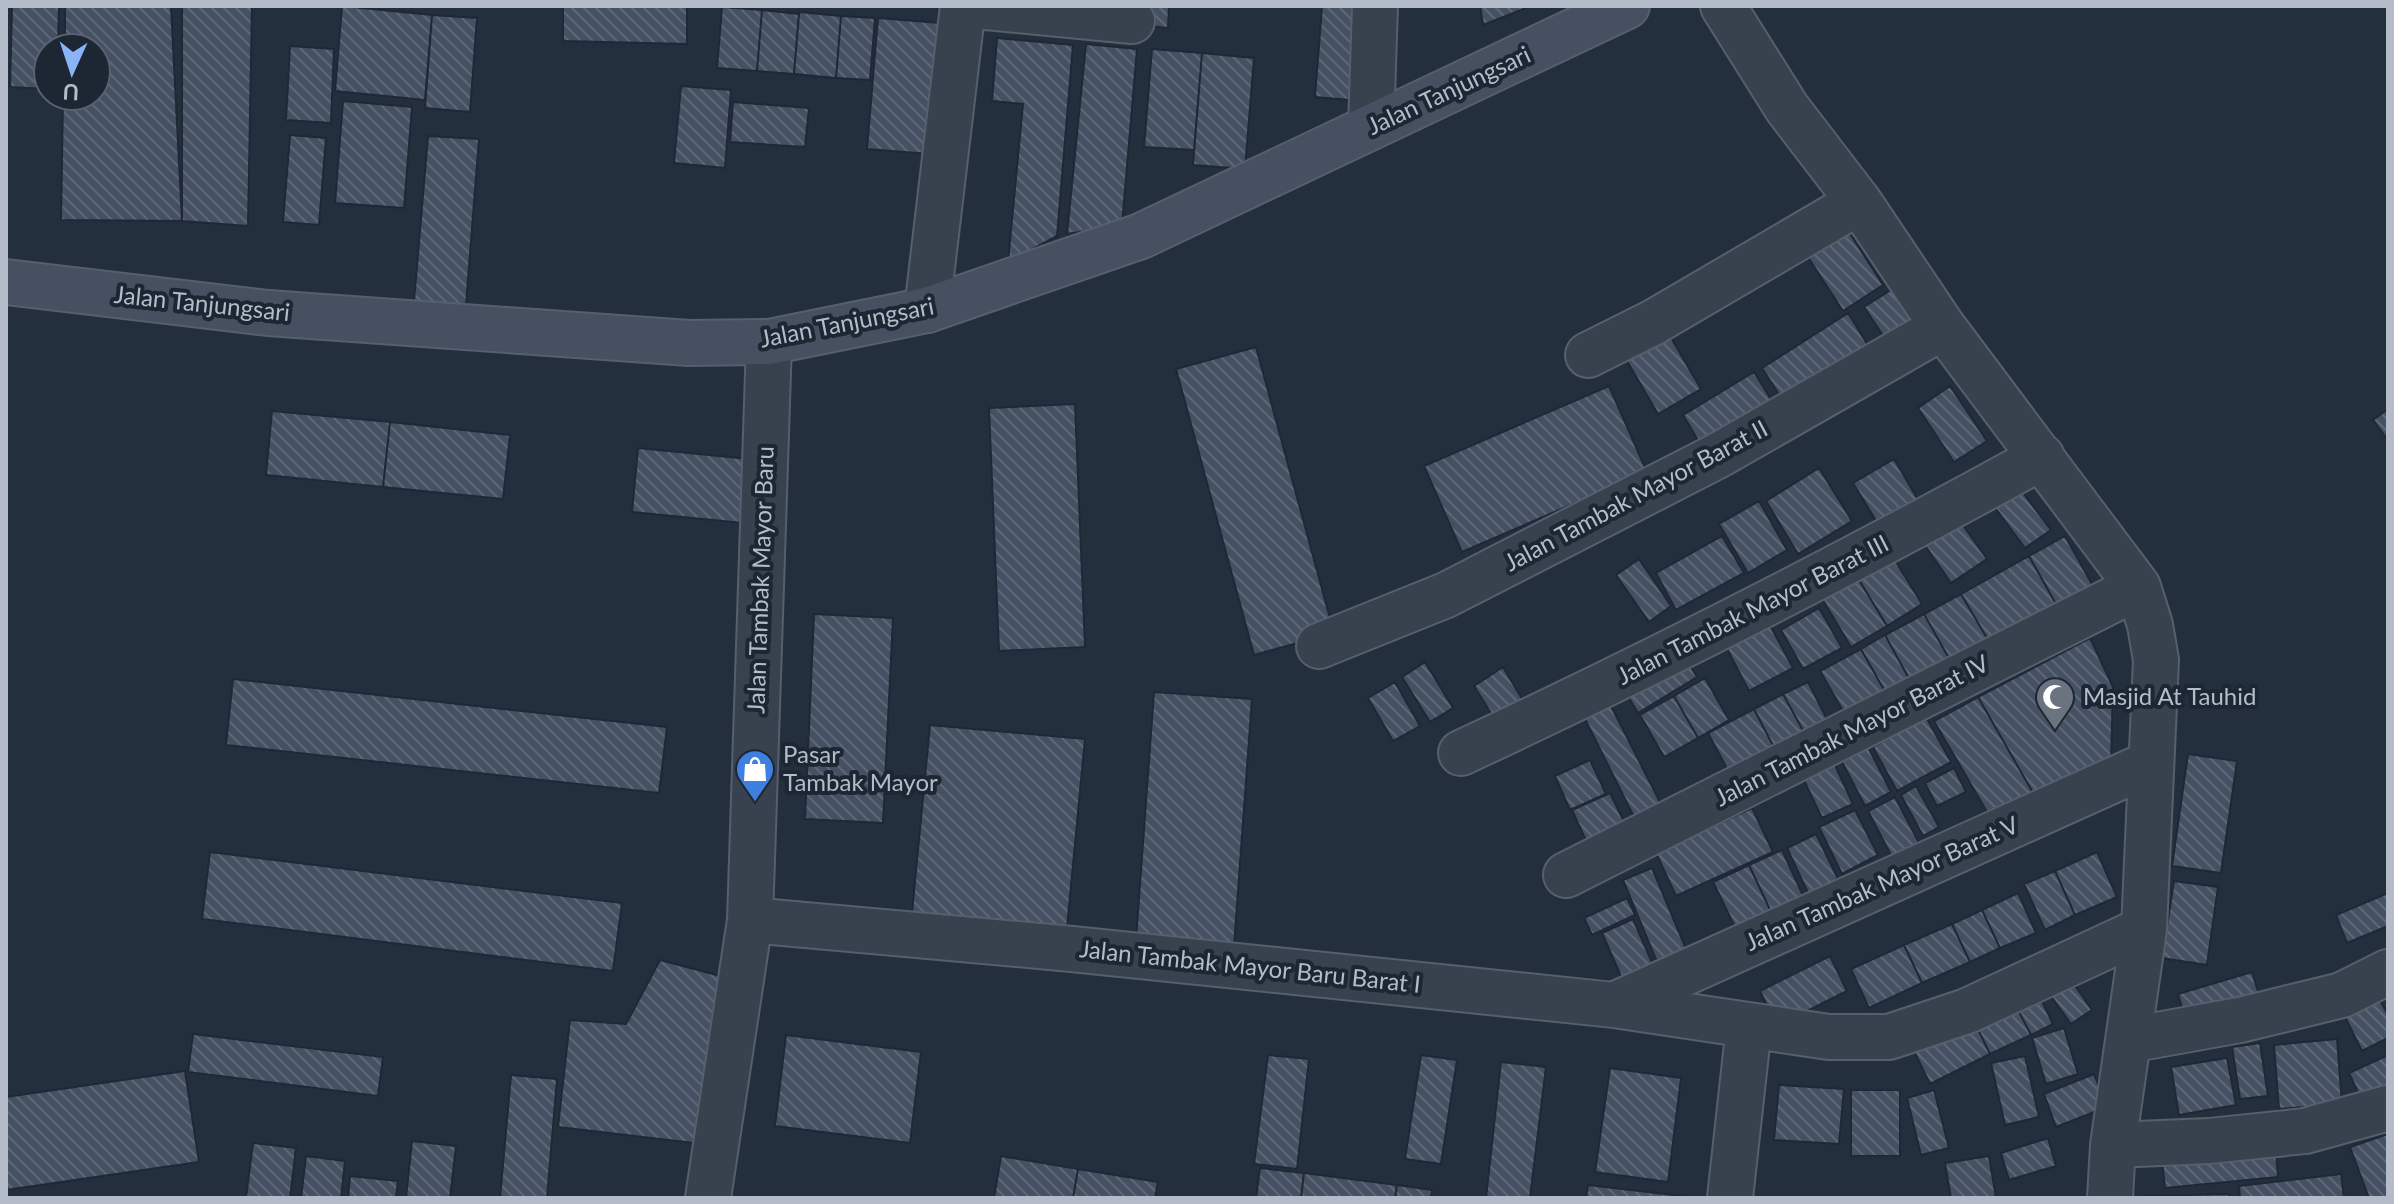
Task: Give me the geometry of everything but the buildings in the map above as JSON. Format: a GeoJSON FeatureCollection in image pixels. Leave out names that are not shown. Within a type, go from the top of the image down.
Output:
{"type":"FeatureCollection","features":[{"type":"Feature","properties":{"kind":"main road","name":"Jalan Tanjungsari"},"geometry":{"type":"LineString","coordinates":[[6,282],[268,313],[689,343],[769,342],[927,310],[1141,236],[1627,6]]}},
{"type":"Feature","properties":{"kind":"street"},"geometry":{"type":"LineString","coordinates":[[927,310],[963,6]]}},
{"type":"Feature","properties":{"kind":"street"},"geometry":{"type":"LineString","coordinates":[[976,6],[1132,21]]}},
{"type":"Feature","properties":{"kind":"street"},"geometry":{"type":"LineString","coordinates":[[1371,127],[1375,6]]}},
{"type":"Feature","properties":{"kind":"street"},"geometry":{"type":"LineString","coordinates":[[1723,6],[1787,108],[1859,202],[1943,327],[2138,587],[2150,625],[2156,660],[2144,929],[2113,1145],[2110,1198]]}},
{"type":"Feature","properties":{"kind":"street"},"geometry":{"type":"LineString","coordinates":[[1588,355],[1654,322],[1859,202]]}},
{"type":"Feature","properties":{"kind":"street","name":"Jalan Tambak Mayor Barat II"},"geometry":{"type":"LineString","coordinates":[[1319,646],[1474,581],[1719,455],[1943,327]]}},
{"type":"Feature","properties":{"kind":"street","name":"Jalan Tambak Mayor Baru"},"geometry":{"type":"LineString","coordinates":[[708,1198],[750,920],[769,342]]}},
{"type":"Feature","properties":{"kind":"street","name":"Jalan Tambak Mayor Barat III"},"geometry":{"type":"LineString","coordinates":[[1461,753],[1604,686],[1876,548],[2042,457]]}},
{"type":"Feature","properties":{"kind":"street","name":"Jalan Tambak Mayor Barat IV"},"geometry":{"type":"LineString","coordinates":[[1566,875],[2138,587]]}},
{"type":"Feature","properties":{"kind":"street","name":"Jalan Tambak Mayor Barat V"},"geometry":{"type":"LineString","coordinates":[[1614,1005],[2151,763]]}},
{"type":"Feature","properties":{"kind":"street","name":"Jalan Tambak Mayor Baru Barat I"},"geometry":{"type":"LineString","coordinates":[[750,920],[1072,949],[1614,1005],[1829,1037],[1889,1037],[1967,1011],[2144,929]]}},
{"type":"Feature","properties":{"kind":"street"},"geometry":{"type":"LineString","coordinates":[[2129,1040],[2240,1020],[2342,995],[2388,972]]}},
{"type":"Feature","properties":{"kind":"street"},"geometry":{"type":"LineString","coordinates":[[1730,1198],[1749,1026]]}},
{"type":"Feature","properties":{"kind":"street"},"geometry":{"type":"LineString","coordinates":[[2113,1145],[2209,1141],[2305,1131],[2388,1108]]}},
{"type":"Feature","properties":{"kind":"place","name":"Masjid At Tauhid"},"geometry":{"type":"Point","coordinates":[2055,731]}},
{"type":"Feature","properties":{"kind":"place","name":"Pasar Tambak Mayor"},"geometry":{"type":"Point","coordinates":[755,803]}}]}
